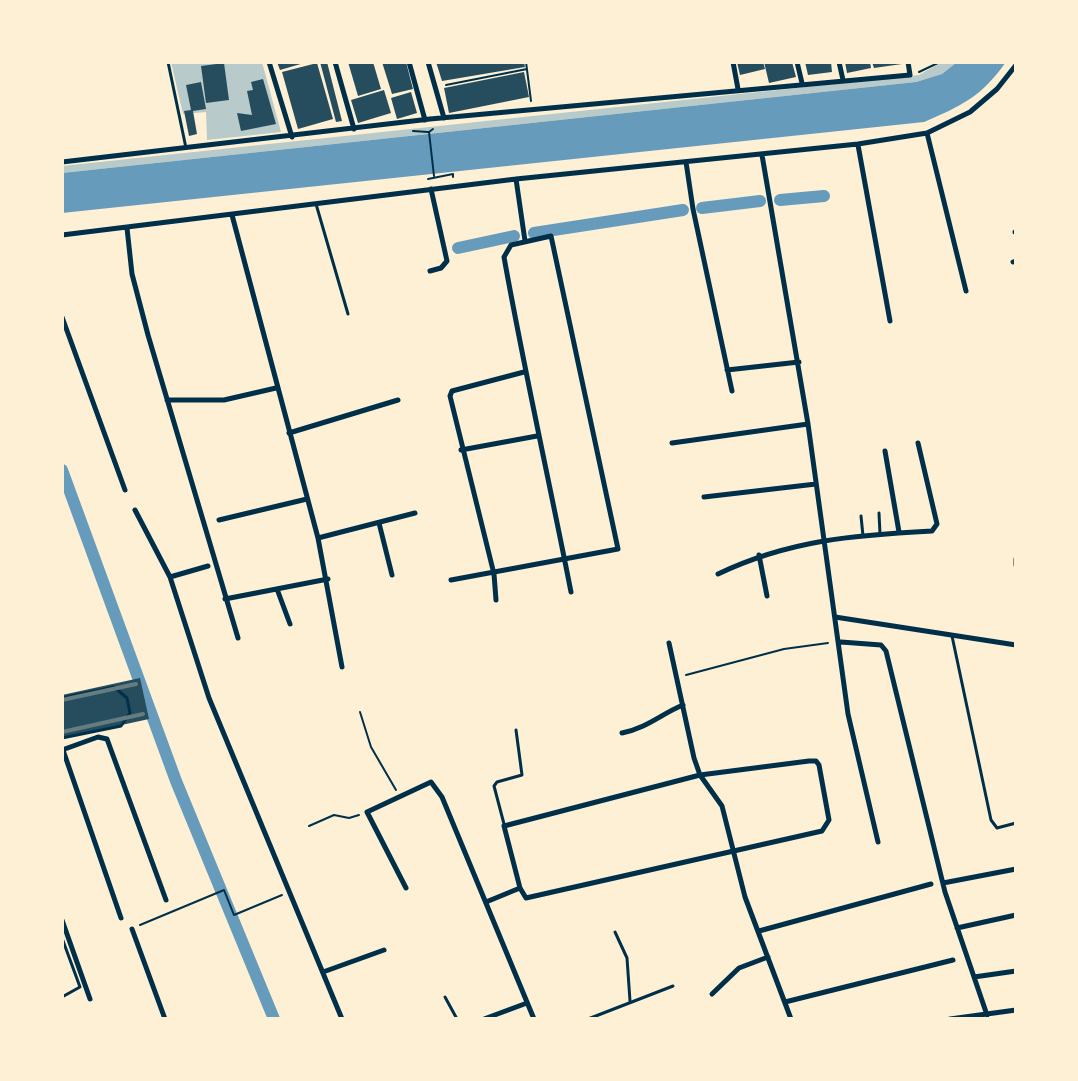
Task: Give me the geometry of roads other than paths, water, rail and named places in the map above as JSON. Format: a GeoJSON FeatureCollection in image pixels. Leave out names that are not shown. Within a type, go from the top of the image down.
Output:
{"type":"FeatureCollection","features":[{"type":"Feature","properties":{"kind":"street"},"geometry":{"type":"LineString","coordinates":[[269,62],[292,137]]}},
{"type":"Feature","properties":{"kind":"street"},"geometry":{"type":"LineString","coordinates":[[335,62],[354,129]]}},
{"type":"Feature","properties":{"kind":"street"},"geometry":{"type":"LineString","coordinates":[[409,62],[425,120]]}},
{"type":"Feature","properties":{"kind":"street"},"geometry":{"type":"LineString","coordinates":[[428,62],[444,118]]}},
{"type":"Feature","properties":{"kind":"street"},"geometry":{"type":"LineString","coordinates":[[733,62],[738,89]]}},
{"type":"Feature","properties":{"kind":"street"},"geometry":{"type":"LineString","coordinates":[[797,62],[802,83]]}},
{"type":"Feature","properties":{"kind":"street"},"geometry":{"type":"LineString","coordinates":[[839,62],[843,80]]}},
{"type":"Feature","properties":{"kind":"street"},"geometry":{"type":"LineString","coordinates":[[62,162],[444,118],[910,75],[908,62]]}},
{"type":"Feature","properties":{"kind":"street"},"geometry":{"type":"LineString","coordinates":[[62,235],[516,179],[858,144],[927,133],[970,112],[997,89],[1016,65]]}},
{"type":"Feature","properties":{"kind":"street"},"geometry":{"type":"LineString","coordinates":[[927,133],[966,291]]}},
{"type":"Feature","properties":{"kind":"street"},"geometry":{"type":"LineString","coordinates":[[858,144],[890,321]]}},
{"type":"Feature","properties":{"kind":"street"},"geometry":{"type":"LineString","coordinates":[[762,155],[799,362],[822,540],[841,642],[848,714],[878,842]]}},
{"type":"Feature","properties":{"kind":"street"},"geometry":{"type":"LineString","coordinates":[[686,162],[732,391]]}},
{"type":"Feature","properties":{"kind":"street"},"geometry":{"type":"LineString","coordinates":[[516,179],[525,241]]}},
{"type":"Feature","properties":{"kind":"street"},"geometry":{"type":"LineString","coordinates":[[430,271],[441,268],[447,261],[431,189]]}},
{"type":"Feature","properties":{"kind":"street"},"geometry":{"type":"LineString","coordinates":[[232,215],[328,579],[342,667]]}},
{"type":"Feature","properties":{"kind":"street"},"geometry":{"type":"LineString","coordinates":[[127,228],[132,274],[238,638]]}},
{"type":"Feature","properties":{"kind":"street"},"geometry":{"type":"LineString","coordinates":[[451,580],[494,574],[565,561],[615,552],[620,543],[551,236],[525,241],[506,250],[504,257],[524,372],[537,436],[565,561],[571,592]]}},
{"type":"Feature","properties":{"kind":"street"},"geometry":{"type":"LineString","coordinates":[[62,317],[125,490]]}},
{"type":"Feature","properties":{"kind":"street"},"geometry":{"type":"LineString","coordinates":[[727,370],[799,362]]}},
{"type":"Feature","properties":{"kind":"street"},"geometry":{"type":"LineString","coordinates":[[496,600],[494,574],[461,450],[451,402],[452,391],[524,372]]}},
{"type":"Feature","properties":{"kind":"street"},"geometry":{"type":"LineString","coordinates":[[167,400],[224,400],[276,388]]}},
{"type":"Feature","properties":{"kind":"street"},"geometry":{"type":"LineString","coordinates":[[289,433],[398,400]]}},
{"type":"Feature","properties":{"kind":"street"},"geometry":{"type":"LineString","coordinates":[[672,443],[808,424]]}},
{"type":"Feature","properties":{"kind":"street"},"geometry":{"type":"LineString","coordinates":[[461,450],[537,436]]}},
{"type":"Feature","properties":{"kind":"street"},"geometry":{"type":"LineString","coordinates":[[718,574],[759,555],[822,540],[932,531],[937,524],[918,443]]}},
{"type":"Feature","properties":{"kind":"street"},"geometry":{"type":"LineString","coordinates":[[885,451],[899,532]]}},
{"type":"Feature","properties":{"kind":"street"},"geometry":{"type":"LineString","coordinates":[[704,497],[816,484]]}},
{"type":"Feature","properties":{"kind":"street"},"geometry":{"type":"LineString","coordinates":[[219,520],[307,499]]}},
{"type":"Feature","properties":{"kind":"street"},"geometry":{"type":"LineString","coordinates":[[135,510],[170,577],[213,707],[342,1019]]}},
{"type":"Feature","properties":{"kind":"street"},"geometry":{"type":"LineString","coordinates":[[318,538],[415,513]]}},
{"type":"Feature","properties":{"kind":"street"},"geometry":{"type":"LineString","coordinates":[[379,523],[392,575]]}},
{"type":"Feature","properties":{"kind":"street"},"geometry":{"type":"LineString","coordinates":[[759,555],[767,596]]}},
{"type":"Feature","properties":{"kind":"street"},"geometry":{"type":"LineString","coordinates":[[170,577],[208,566]]}},
{"type":"Feature","properties":{"kind":"street"},"geometry":{"type":"LineString","coordinates":[[225,599],[328,579]]}},
{"type":"Feature","properties":{"kind":"street"},"geometry":{"type":"LineString","coordinates":[[277,589],[290,624]]}},
{"type":"Feature","properties":{"kind":"street"},"geometry":{"type":"LineString","coordinates":[[835,617],[1016,645]]}},
{"type":"Feature","properties":{"kind":"street"},"geometry":{"type":"LineString","coordinates":[[841,642],[881,645],[886,651],[918,769],[943,883],[987,1015]]}},
{"type":"Feature","properties":{"kind":"street"},"geometry":{"type":"LineString","coordinates":[[669,643],[700,775],[722,806],[733,853],[791,1019]]}},
{"type":"Feature","properties":{"kind":"street"},"geometry":{"type":"LineString","coordinates":[[622,733],[644,729],[668,711],[683,705]]}},
{"type":"Feature","properties":{"kind":"street"},"geometry":{"type":"LineString","coordinates":[[121,918],[62,750],[98,737],[107,739],[166,900]]}},
{"type":"Feature","properties":{"kind":"street"},"geometry":{"type":"LineString","coordinates":[[809,761],[816,761],[819,765],[829,813],[825,829],[733,853],[526,898],[520,888],[504,826],[700,775],[809,761]]}},
{"type":"Feature","properties":{"kind":"street"},"geometry":{"type":"LineString","coordinates":[[406,888],[369,812],[423,783],[431,782],[442,797],[534,1019]]}},
{"type":"Feature","properties":{"kind":"street"},"geometry":{"type":"LineString","coordinates":[[943,883],[1016,869]]}},
{"type":"Feature","properties":{"kind":"street"},"geometry":{"type":"LineString","coordinates":[[759,931],[931,884]]}},
{"type":"Feature","properties":{"kind":"street"},"geometry":{"type":"LineString","coordinates":[[486,902],[520,888]]}},
{"type":"Feature","properties":{"kind":"street"},"geometry":{"type":"LineString","coordinates":[[957,928],[1016,915]]}},
{"type":"Feature","properties":{"kind":"street"},"geometry":{"type":"LineString","coordinates":[[62,920],[90,999]]}},
{"type":"Feature","properties":{"kind":"street"},"geometry":{"type":"LineString","coordinates":[[132,929],[165,1019]]}},
{"type":"Feature","properties":{"kind":"street"},"geometry":{"type":"LineString","coordinates":[[323,972],[384,950]]}},
{"type":"Feature","properties":{"kind":"street"},"geometry":{"type":"LineString","coordinates":[[712,994],[739,968],[768,957]]}},
{"type":"Feature","properties":{"kind":"street"},"geometry":{"type":"LineString","coordinates":[[785,1002],[953,960]]}},
{"type":"Feature","properties":{"kind":"street"},"geometry":{"type":"LineString","coordinates":[[974,977],[1016,971]]}},
{"type":"Feature","properties":{"kind":"street"},"geometry":{"type":"LineString","coordinates":[[484,1019],[527,1003]]}},
{"type":"Feature","properties":{"kind":"street"},"geometry":{"type":"LineString","coordinates":[[950,1019],[1016,1010]]}},
{"type":"Feature","properties":{"kind":"lane"},"geometry":{"type":"LineString","coordinates":[[168,62],[186,148]]}},
{"type":"Feature","properties":{"kind":"lane"},"geometry":{"type":"LineString","coordinates":[[316,204],[348,314]]}},
{"type":"Feature","properties":{"kind":"lane"},"geometry":{"type":"LineString","coordinates":[[879,513],[880,534]]}},
{"type":"Feature","properties":{"kind":"lane"},"geometry":{"type":"LineString","coordinates":[[861,516],[863,536]]}},
{"type":"Feature","properties":{"kind":"lane"},"geometry":{"type":"LineString","coordinates":[[952,636],[991,820],[997,828],[1016,823]]}},
{"type":"Feature","properties":{"kind":"lane"},"geometry":{"type":"LineString","coordinates":[[62,698],[114,687],[127,698],[130,713],[121,726],[62,738]]}},
{"type":"Feature","properties":{"kind":"lane"},"geometry":{"type":"LineString","coordinates":[[504,826],[494,786],[497,782],[522,775],[516,730]]}},
{"type":"Feature","properties":{"kind":"lane"},"geometry":{"type":"LineString","coordinates":[[615,932],[627,958],[630,1002]]}},
{"type":"Feature","properties":{"kind":"lane"},"geometry":{"type":"LineString","coordinates":[[62,938],[80,987],[62,997]]}},
{"type":"Feature","properties":{"kind":"lane"},"geometry":{"type":"LineString","coordinates":[[588,1019],[673,986]]}},
{"type":"Feature","properties":{"kind":"lane"},"geometry":{"type":"LineString","coordinates":[[445,997],[457,1019]]}},
{"type":"Feature","properties":{"kind":"water"},"geometry":{"type":"Polygon","coordinates":[[[957,62],[1006,62],[988,84],[970,99],[924,122],[62,213],[62,173],[916,82],[942,74],[957,62]]]}},
{"type":"Feature","properties":{"kind":"waterway"},"geometry":{"type":"LineString","coordinates":[[780,200],[824,196]]}},
{"type":"Feature","properties":{"kind":"waterway"},"geometry":{"type":"LineString","coordinates":[[702,208],[760,201]]}},
{"type":"Feature","properties":{"kind":"waterway"},"geometry":{"type":"LineString","coordinates":[[534,233],[683,210]]}},
{"type":"Feature","properties":{"kind":"waterway"},"geometry":{"type":"LineString","coordinates":[[458,248],[514,236]]}},
{"type":"Feature","properties":{"kind":"waterway"},"geometry":{"type":"LineString","coordinates":[[62,470],[176,781],[274,1019]]}},
{"type":"Feature","properties":{"kind":"railway"},"geometry":{"type":"LineString","coordinates":[[62,700],[136,684]]}},
{"type":"Feature","properties":{"kind":"railway"},"geometry":{"type":"LineString","coordinates":[[62,732],[143,714]]}}]}
